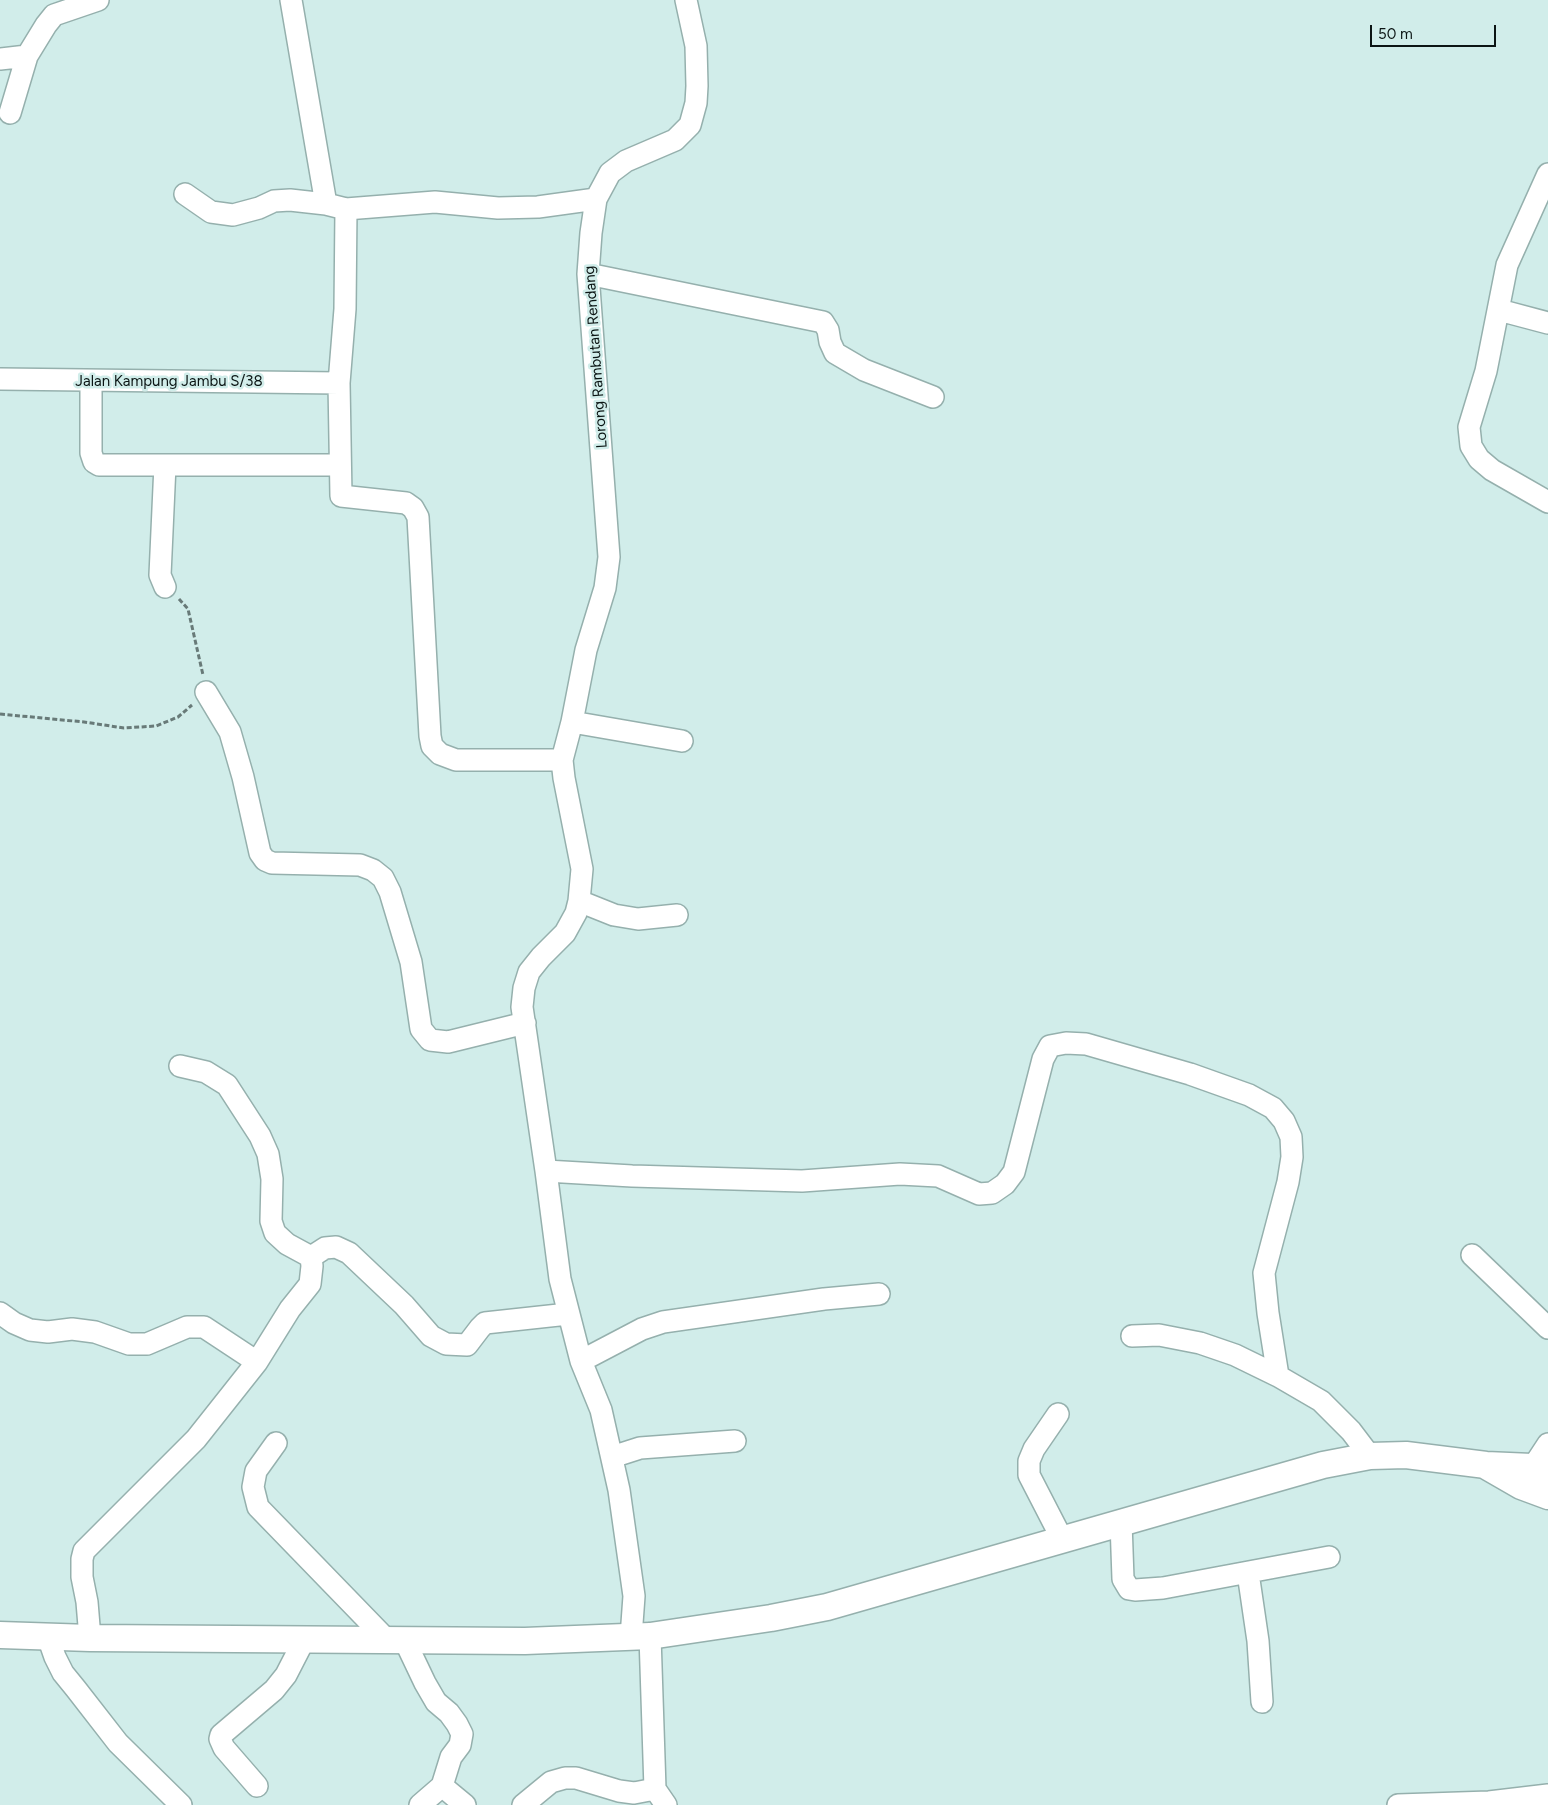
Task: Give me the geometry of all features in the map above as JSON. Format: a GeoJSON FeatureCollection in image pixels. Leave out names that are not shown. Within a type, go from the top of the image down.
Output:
{"type":"FeatureCollection","features":[{"type":"Feature","properties":{"kind":"main road"},"geometry":{"type":"LineString","coordinates":[[0,1635],[90,1638],[525,1641],[641,1637],[771,1618],[827,1607],[1063,1541],[1121,1522],[1323,1465],[1370,1456],[1406,1455],[1486,1465],[1534,1475],[1548,1496]]}},
{"type":"Feature","properties":{"kind":"street"},"geometry":{"type":"LineString","coordinates":[[10,113],[27,56],[46,25],[54,15],[98,0]]}},
{"type":"Feature","properties":{"kind":"street"},"geometry":{"type":"LineString","coordinates":[[291,0],[336,206],[345,309],[338,383],[341,496],[406,502],[413,508],[418,518],[432,746],[440,754],[456,760],[562,760],[582,869],[576,912],[565,933],[529,972],[524,988],[522,1007],[560,1279],[581,1361],[600,1410],[619,1490],[641,1637],[661,1797],[618,1791],[576,1778],[565,1778],[551,1782],[523,1805]]}},
{"type":"Feature","properties":{"kind":"street","name":"Lorong Rambutan Rendang"},"geometry":{"type":"LineString","coordinates":[[562,760],[572,722],[586,650],[605,588],[609,557],[588,274],[596,199],[610,174],[626,161],[675,140],[690,125],[696,103],[696,46],[686,0]]}},
{"type":"Feature","properties":{"kind":"street"},"geometry":{"type":"LineString","coordinates":[[0,59],[27,56]]}},
{"type":"Feature","properties":{"kind":"street"},"geometry":{"type":"LineString","coordinates":[[1548,174],[1508,265],[1486,371],[1468,428],[1471,446],[1479,459],[1492,470],[1548,502]]}},
{"type":"Feature","properties":{"kind":"street"},"geometry":{"type":"LineString","coordinates":[[185,194],[211,212],[233,215],[259,208],[274,201],[290,200],[336,206],[435,202],[498,208],[538,207],[596,199]]}},
{"type":"Feature","properties":{"kind":"street"},"geometry":{"type":"LineString","coordinates":[[588,274],[823,322],[828,330],[830,342],[835,353],[864,370],[934,397]]}},
{"type":"Feature","properties":{"kind":"street"},"geometry":{"type":"LineString","coordinates":[[1499,310],[1548,323]]}},
{"type":"Feature","properties":{"kind":"street","name":"Jalan Kampung Jambu S/38"},"geometry":{"type":"LineString","coordinates":[[0,379],[338,383]]}},
{"type":"Feature","properties":{"kind":"street"},"geometry":{"type":"LineString","coordinates":[[90,381],[91,453],[94,462],[104,465],[340,465]]}},
{"type":"Feature","properties":{"kind":"street"},"geometry":{"type":"LineString","coordinates":[[165,465],[160,575],[165,587]]}},
{"type":"Feature","properties":{"kind":"street"},"geometry":{"type":"LineString","coordinates":[[206,692],[230,732],[243,777],[260,853],[265,860],[272,863],[360,865],[373,870],[383,878],[390,892],[411,962],[421,1029],[430,1040],[448,1042],[525,1024]]}},
{"type":"Feature","properties":{"kind":"street"},"geometry":{"type":"LineString","coordinates":[[572,722],[682,741]]}},
{"type":"Feature","properties":{"kind":"street"},"geometry":{"type":"LineString","coordinates":[[579,901],[614,914],[638,919],[677,915]]}},
{"type":"Feature","properties":{"kind":"street"},"geometry":{"type":"LineString","coordinates":[[546,1171],[642,1177],[802,1181],[900,1174],[938,1176],[979,1194],[992,1193],[1005,1184],[1014,1172],[1043,1058],[1050,1046],[1066,1043],[1086,1044],[1190,1074],[1249,1096],[1273,1108],[1284,1121],[1290,1137],[1292,1157],[1288,1182],[1264,1273],[1278,1376]]}},
{"type":"Feature","properties":{"kind":"street"},"geometry":{"type":"LineString","coordinates":[[180,1066],[206,1072],[226,1084],[260,1136],[268,1154],[272,1179],[271,1221],[275,1233],[287,1244],[311,1258]]}},
{"type":"Feature","properties":{"kind":"street"},"geometry":{"type":"LineString","coordinates":[[311,1258],[325,1248],[336,1247],[349,1253],[404,1305],[432,1336],[446,1344],[467,1345],[486,1323],[568,1314]]}},
{"type":"Feature","properties":{"kind":"street"},"geometry":{"type":"LineString","coordinates":[[1472,1255],[1548,1328]]}},
{"type":"Feature","properties":{"kind":"street"},"geometry":{"type":"LineString","coordinates":[[90,1638],[87,1602],[82,1577],[84,1551],[196,1439],[257,1362],[290,1309],[310,1284],[311,1258]]}},
{"type":"Feature","properties":{"kind":"street"},"geometry":{"type":"LineString","coordinates":[[581,1361],[642,1330],[663,1322],[824,1299],[879,1294]]}},
{"type":"Feature","properties":{"kind":"street"},"geometry":{"type":"LineString","coordinates":[[0,1313],[14,1323],[30,1330],[95,1332],[129,1344],[147,1344],[187,1327],[204,1327],[257,1362]]}},
{"type":"Feature","properties":{"kind":"street"},"geometry":{"type":"LineString","coordinates":[[1132,1336],[1159,1335],[1200,1344],[1235,1356],[1278,1376],[1321,1401],[1351,1431],[1370,1456]]}},
{"type":"Feature","properties":{"kind":"street"},"geometry":{"type":"LineString","coordinates":[[1058,1414],[1034,1449],[1029,1461],[1029,1475],[1063,1541]]}},
{"type":"Feature","properties":{"kind":"street"},"geometry":{"type":"LineString","coordinates":[[612,1457],[640,1448],[736,1441]]}},
{"type":"Feature","properties":{"kind":"street"},"geometry":{"type":"LineString","coordinates":[[276,1443],[256,1471],[253,1487],[258,1507],[396,1640],[436,1702],[453,1718],[462,1734],[460,1746],[452,1757],[442,1786],[420,1805]]}},
{"type":"Feature","properties":{"kind":"street"},"geometry":{"type":"LineString","coordinates":[[1534,1475],[1548,1444]]}},
{"type":"Feature","properties":{"kind":"street"},"geometry":{"type":"LineString","coordinates":[[1121,1522],[1122,1579],[1129,1589],[1141,1591],[1163,1588],[1329,1557]]}},
{"type":"Feature","properties":{"kind":"street"},"geometry":{"type":"LineString","coordinates":[[1248,1573],[1258,1641],[1262,1702]]}},
{"type":"Feature","properties":{"kind":"street"},"geometry":{"type":"LineString","coordinates":[[48,1637],[55,1657],[64,1673],[118,1743],[181,1805]]}},
{"type":"Feature","properties":{"kind":"street"},"geometry":{"type":"LineString","coordinates":[[257,1786],[224,1748],[220,1739],[222,1735],[274,1690],[286,1675],[304,1640]]}},
{"type":"Feature","properties":{"kind":"street"},"geometry":{"type":"LineString","coordinates":[[442,1786],[465,1805]]}},
{"type":"Feature","properties":{"kind":"street"},"geometry":{"type":"LineString","coordinates":[[1398,1805],[1489,1802],[1548,1795]]}},
{"type":"Feature","properties":{"kind":"path"},"geometry":{"type":"LineString","coordinates":[[0,714],[124,728],[156,726],[178,717],[206,692],[188,609],[165,587]]}}]}
